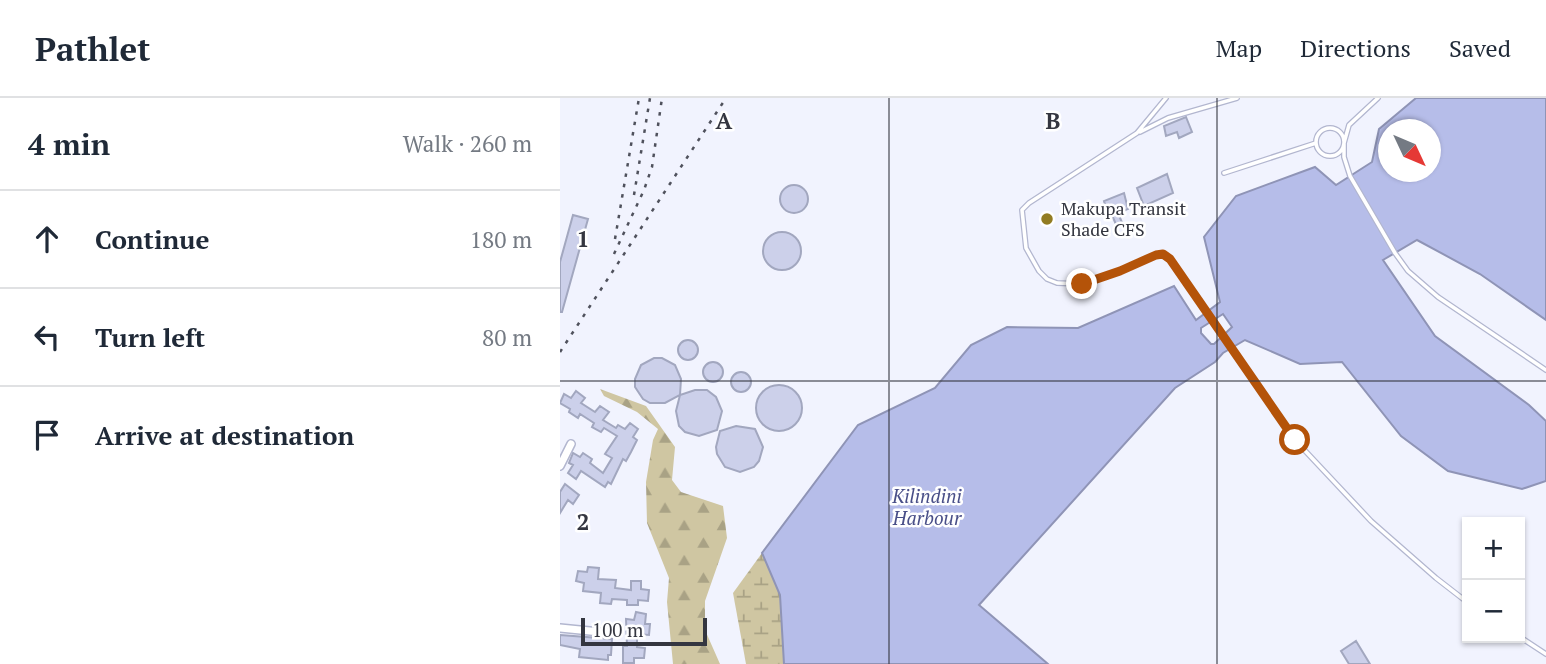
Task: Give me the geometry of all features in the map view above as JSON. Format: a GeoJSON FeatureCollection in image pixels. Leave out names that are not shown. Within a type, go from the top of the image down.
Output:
{"type":"FeatureCollection","features":[{"type":"Feature","properties":{"kind":"street"},"geometry":{"type":"LineString","coordinates":[[560,466],[571,444]]}},
{"type":"Feature","properties":{"kind":"street"},"geometry":{"type":"LineString","coordinates":[[560,628],[610,633]]}},
{"type":"Feature","properties":{"kind":"lane"},"geometry":{"type":"LineString","coordinates":[[1137,134],[1166,98]]}},
{"type":"Feature","properties":{"kind":"lane"},"geometry":{"type":"LineString","coordinates":[[1237,98],[1168,118],[1137,134],[1023,208],[1020,213],[1026,248],[1039,271],[1047,279],[1057,283],[1082,284],[1163,254],[1177,268],[1295,440],[1318,467],[1371,521],[1462,599]]}},
{"type":"Feature","properties":{"kind":"lane"},"geometry":{"type":"LineString","coordinates":[[1378,98],[1349,125],[1344,143],[1339,153],[1331,156],[1319,151],[1316,143],[1321,131],[1331,128],[1340,132],[1344,143],[1344,157],[1350,176],[1408,271],[1438,297],[1546,370]]}},
{"type":"Feature","properties":{"kind":"lane"},"geometry":{"type":"LineString","coordinates":[[1224,173],[1316,143]]}},
{"type":"Feature","properties":{"kind":"lane"},"geometry":{"type":"LineString","coordinates":[[1525,640],[1546,654]]}},
{"type":"Feature","properties":{"kind":"green space"},"geometry":{"type":"Polygon","coordinates":[[[600,389],[646,406],[675,447],[672,480],[681,492],[723,506],[727,538],[705,601],[705,630],[720,664],[673,664],[667,602],[669,578],[647,523],[646,482],[653,440],[658,429],[637,412],[604,396],[600,389]]]}},
{"type":"Feature","properties":{"kind":"green space"},"geometry":{"type":"Polygon","coordinates":[[[762,553],[780,595],[784,664],[746,664],[733,593],[762,553]]]}},
{"type":"Feature","properties":{"kind":"water","name":"Kilindini Harbour"},"geometry":{"type":"Polygon","coordinates":[[[1416,98],[1546,98],[1546,320],[1480,274],[1417,240],[1383,260],[1435,336],[1529,405],[1546,421],[1546,481],[1522,489],[1448,471],[1401,436],[1342,362],[1300,364],[1245,340],[1175,388],[979,605],[1048,664],[784,664],[780,595],[762,553],[858,425],[935,388],[971,345],[1007,327],[1078,328],[1174,286],[1196,320],[1220,302],[1204,237],[1236,196],[1315,167],[1336,185],[1372,162],[1378,134],[1378,182],[1441,182],[1441,119],[1391,119],[1416,98]],[[1223,314],[1201,328],[1201,333],[1214,344],[1232,327],[1223,314]]]}},
{"type":"Feature","properties":{"kind":"building"},"geometry":{"type":"Polygon","coordinates":[[[1186,117],[1192,132],[1179,138],[1177,132],[1166,136],[1164,126],[1186,117]]]}},
{"type":"Feature","properties":{"kind":"building"},"geometry":{"type":"Polygon","coordinates":[[[1167,174],[1173,193],[1144,206],[1137,188],[1167,174]]]}},
{"type":"Feature","properties":{"kind":"building"},"geometry":{"type":"Polygon","coordinates":[[[794,185],[804,189],[808,199],[804,209],[794,213],[784,209],[780,199],[784,189],[794,185]]]}},
{"type":"Feature","properties":{"kind":"building"},"geometry":{"type":"Polygon","coordinates":[[[1124,193],[1128,209],[1118,213],[1123,225],[1117,227],[1112,215],[1108,216],[1104,201],[1124,193]]]}},
{"type":"Feature","properties":{"kind":"building"},"geometry":{"type":"Polygon","coordinates":[[[573,215],[588,219],[560,312],[560,262],[573,215]]]}},
{"type":"Feature","properties":{"kind":"building"},"geometry":{"type":"Polygon","coordinates":[[[782,232],[795,238],[801,251],[795,264],[782,270],[769,264],[763,251],[769,238],[782,232]]]}},
{"type":"Feature","properties":{"kind":"building"},"geometry":{"type":"Polygon","coordinates":[[[688,340],[695,343],[698,350],[695,357],[688,360],[681,357],[678,350],[681,343],[688,340]]]}},
{"type":"Feature","properties":{"kind":"building"},"geometry":{"type":"Polygon","coordinates":[[[654,358],[662,358],[675,365],[681,379],[680,395],[665,403],[650,403],[643,399],[635,387],[635,379],[641,365],[654,358]]]}},
{"type":"Feature","properties":{"kind":"building"},"geometry":{"type":"Polygon","coordinates":[[[709,362],[717,362],[723,372],[717,382],[709,382],[703,376],[703,368],[709,362]]]}},
{"type":"Feature","properties":{"kind":"building"},"geometry":{"type":"Polygon","coordinates":[[[741,372],[748,375],[751,382],[748,389],[741,392],[734,389],[731,382],[734,375],[741,372]]]}},
{"type":"Feature","properties":{"kind":"building"},"geometry":{"type":"Polygon","coordinates":[[[779,385],[795,392],[802,408],[795,424],[779,431],[763,424],[756,408],[763,392],[779,385]]]}},
{"type":"Feature","properties":{"kind":"building"},"geometry":{"type":"Polygon","coordinates":[[[695,390],[707,390],[716,397],[722,411],[717,430],[699,436],[685,432],[679,426],[676,411],[680,395],[695,390]]]}},
{"type":"Feature","properties":{"kind":"building"},"geometry":{"type":"Polygon","coordinates":[[[576,391],[585,398],[581,403],[595,412],[600,406],[609,412],[603,420],[616,428],[618,425],[625,429],[630,423],[638,429],[633,437],[637,440],[626,461],[623,459],[611,484],[608,482],[605,487],[581,471],[576,479],[568,473],[573,465],[569,463],[573,453],[580,457],[583,453],[592,459],[590,463],[603,473],[612,458],[605,454],[617,436],[604,428],[601,432],[592,427],[594,423],[580,414],[578,418],[560,403],[564,394],[571,398],[576,391]]]}},
{"type":"Feature","properties":{"kind":"building"},"geometry":{"type":"Polygon","coordinates":[[[736,426],[755,429],[763,447],[754,467],[740,472],[725,467],[716,447],[720,431],[736,426]]]}},
{"type":"Feature","properties":{"kind":"building"},"geometry":{"type":"Polygon","coordinates":[[[565,484],[579,495],[573,504],[568,500],[560,513],[560,492],[565,484]]]}},
{"type":"Feature","properties":{"kind":"building"},"geometry":{"type":"Polygon","coordinates":[[[588,567],[599,568],[598,579],[616,580],[615,588],[631,590],[631,581],[641,581],[641,589],[649,590],[648,601],[638,600],[638,605],[627,605],[627,600],[612,599],[611,604],[600,603],[601,593],[583,591],[584,583],[576,581],[578,571],[587,572],[588,567]]]}},
{"type":"Feature","properties":{"kind":"building"},"geometry":{"type":"Polygon","coordinates":[[[636,612],[646,614],[645,624],[650,624],[649,635],[637,634],[637,647],[645,648],[644,658],[634,658],[634,663],[623,663],[623,646],[627,646],[626,619],[634,620],[636,612]]]}},
{"type":"Feature","properties":{"kind":"building"},"geometry":{"type":"Polygon","coordinates":[[[560,635],[612,639],[611,655],[608,655],[608,660],[579,657],[580,649],[560,645],[560,635]]]}},
{"type":"Feature","properties":{"kind":"building"},"geometry":{"type":"Polygon","coordinates":[[[1356,641],[1370,664],[1349,664],[1341,651],[1356,641]]]}},
{"type":"Feature","properties":{"kind":"railway"},"geometry":{"type":"LineString","coordinates":[[615,239],[639,98]]}},
{"type":"Feature","properties":{"kind":"railway"},"geometry":{"type":"LineString","coordinates":[[634,195],[650,98]]}},
{"type":"Feature","properties":{"kind":"railway"},"geometry":{"type":"LineString","coordinates":[[614,254],[652,167],[662,98]]}},
{"type":"Feature","properties":{"kind":"railway"},"geometry":{"type":"LineString","coordinates":[[560,352],[726,98]]}},
{"type":"Feature","properties":{"kind":"place","name":"Makupa Transit Shade CFS"},"geometry":{"type":"Point","coordinates":[1047,219]}},
{"type":"Feature","properties":{"kind":"route"},"geometry":{"type":"LineString","coordinates":[[1082,284],[1156,255],[1163,254],[1170,259],[1295,440]]}}]}
